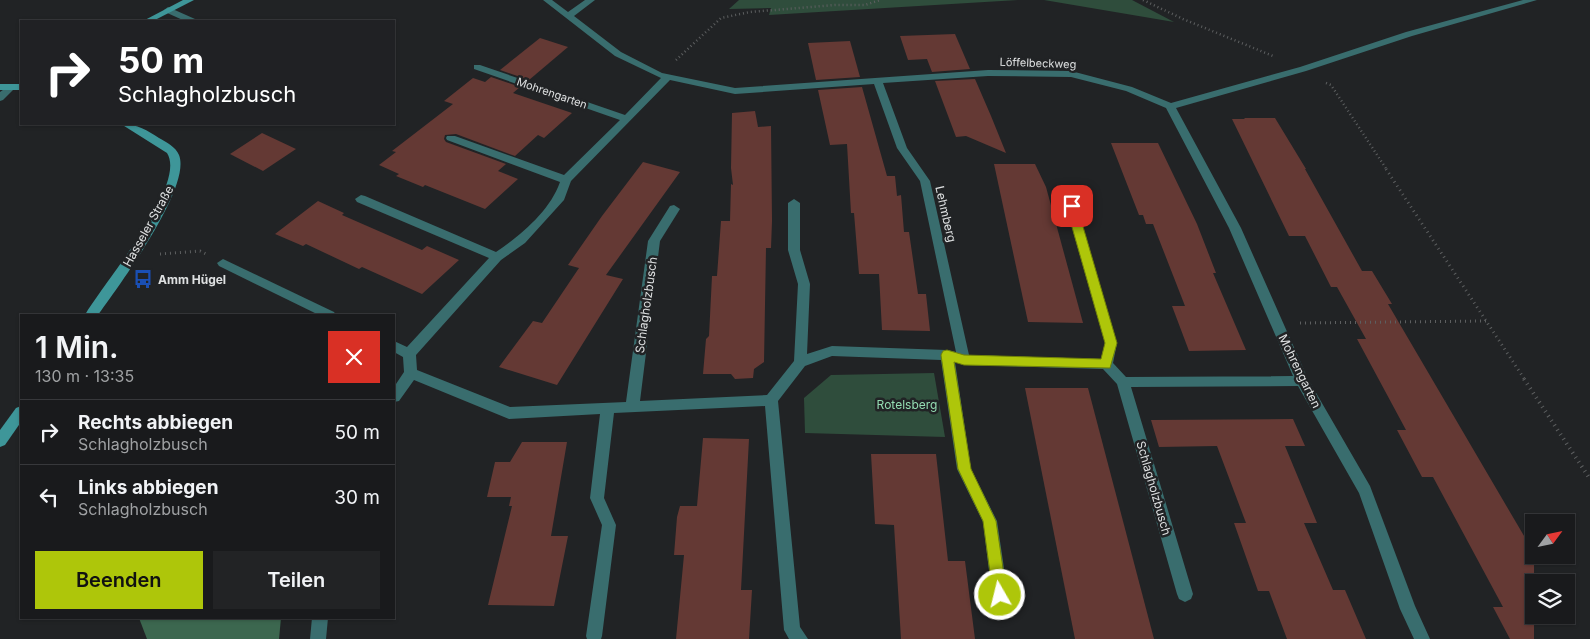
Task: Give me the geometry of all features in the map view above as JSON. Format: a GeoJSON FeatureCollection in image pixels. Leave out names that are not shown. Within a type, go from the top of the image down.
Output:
{"type":"FeatureCollection","features":[{"type":"Feature","properties":{"kind":"main road"},"geometry":{"type":"LineString","coordinates":[[149,20],[190,0]]}},
{"type":"Feature","properties":{"kind":"main road"},"geometry":{"type":"LineString","coordinates":[[5,88],[20,87]]}},
{"type":"Feature","properties":{"kind":"main road","name":"Hasseler Straße"},"geometry":{"type":"LineString","coordinates":[[92,314],[132,256],[172,184],[177,162],[173,154],[166,147],[128,125]]}},
{"type":"Feature","properties":{"kind":"main road"},"geometry":{"type":"LineString","coordinates":[[0,441],[20,413]]}},
{"type":"Feature","properties":{"kind":"street","name":"Löffelbeckweg"},"geometry":{"type":"LineString","coordinates":[[547,0],[618,54],[663,77],[735,91],[988,73],[1070,74],[1129,89],[1170,106]]}},
{"type":"Feature","properties":{"kind":"street"},"geometry":{"type":"LineString","coordinates":[[570,16],[591,0]]}},
{"type":"Feature","properties":{"kind":"street"},"geometry":{"type":"LineString","coordinates":[[1170,106],[1303,70],[1409,34],[1533,0]]}},
{"type":"Feature","properties":{"kind":"street"},"geometry":{"type":"LineString","coordinates":[[168,10],[190,20]]}},
{"type":"Feature","properties":{"kind":"street","name":"Mohrengarten"},"geometry":{"type":"LineString","coordinates":[[477,66],[628,119]]}},
{"type":"Feature","properties":{"kind":"street"},"geometry":{"type":"LineString","coordinates":[[395,397],[411,373],[409,354],[497,257],[521,240],[560,196],[566,180],[628,119],[663,77]]}},
{"type":"Feature","properties":{"kind":"street","name":"Lehmberg"},"geometry":{"type":"LineString","coordinates":[[878,82],[902,148],[925,181],[964,360]]}},
{"type":"Feature","properties":{"kind":"street"},"geometry":{"type":"LineString","coordinates":[[0,98],[5,88]]}},
{"type":"Feature","properties":{"kind":"street","name":"Mohrengarten"},"geometry":{"type":"LineString","coordinates":[[1170,106],[1235,228],[1302,380],[1365,491],[1408,609],[1422,639]]}},
{"type":"Feature","properties":{"kind":"street"},"geometry":{"type":"LineString","coordinates":[[451,138],[566,180]]}},
{"type":"Feature","properties":{"kind":"street"},"geometry":{"type":"LineString","coordinates":[[800,639],[792,630],[771,400],[800,362],[832,351],[947,355],[964,360],[1106,364],[1111,343],[1066,189]]}},
{"type":"Feature","properties":{"kind":"street"},"geometry":{"type":"LineString","coordinates":[[361,199],[497,257]]}},
{"type":"Feature","properties":{"kind":"street"},"geometry":{"type":"LineString","coordinates":[[794,203],[794,250],[804,284],[800,362]]}},
{"type":"Feature","properties":{"kind":"street","name":"Schlagholzbusch"},"geometry":{"type":"LineString","coordinates":[[632,407],[654,241],[674,209]]}},
{"type":"Feature","properties":{"kind":"street"},"geometry":{"type":"LineString","coordinates":[[223,263],[328,314]]}},
{"type":"Feature","properties":{"kind":"street"},"geometry":{"type":"LineString","coordinates":[[395,347],[409,354]]}},
{"type":"Feature","properties":{"kind":"street"},"geometry":{"type":"LineString","coordinates":[[947,355],[964,469],[990,521],[1000,595]]}},
{"type":"Feature","properties":{"kind":"street","name":"Schlagholzbusch"},"geometry":{"type":"LineString","coordinates":[[1106,364],[1123,382],[1185,594]]}},
{"type":"Feature","properties":{"kind":"street"},"geometry":{"type":"LineString","coordinates":[[411,373],[509,413],[771,400]]}},
{"type":"Feature","properties":{"kind":"street"},"geometry":{"type":"LineString","coordinates":[[1123,382],[1302,380]]}},
{"type":"Feature","properties":{"kind":"street"},"geometry":{"type":"LineString","coordinates":[[594,636],[609,525],[597,498],[608,408]]}},
{"type":"Feature","properties":{"kind":"street"},"geometry":{"type":"LineString","coordinates":[[318,639],[320,619]]}},
{"type":"Feature","properties":{"kind":"path"},"geometry":{"type":"LineString","coordinates":[[663,77],[722,18],[750,12],[835,5],[865,5],[880,0]]}},
{"type":"Feature","properties":{"kind":"path"},"geometry":{"type":"LineString","coordinates":[[1144,0],[1183,20],[1243,42],[1330,85],[1487,320],[1590,479]]}},
{"type":"Feature","properties":{"kind":"path"},"geometry":{"type":"LineString","coordinates":[[132,256],[200,251],[223,263]]}},
{"type":"Feature","properties":{"kind":"path"},"geometry":{"type":"LineString","coordinates":[[1277,324],[1487,320]]}},
{"type":"Feature","properties":{"kind":"green space"},"geometry":{"type":"Polygon","coordinates":[[[739,0],[1018,0],[769,15],[771,8],[729,9],[739,0]]]}},
{"type":"Feature","properties":{"kind":"green space"},"geometry":{"type":"Polygon","coordinates":[[[1044,0],[1132,0],[1174,22],[1044,0]]]}},
{"type":"Feature","properties":{"kind":"green space","name":"Rotelsberg"},"geometry":{"type":"Polygon","coordinates":[[[934,373],[945,437],[805,433],[804,398],[831,375],[934,373]]]}},
{"type":"Feature","properties":{"kind":"green space"},"geometry":{"type":"Polygon","coordinates":[[[139,619],[281,619],[279,639],[147,639],[139,619]]]}},
{"type":"Feature","properties":{"kind":"building"},"geometry":{"type":"Polygon","coordinates":[[[955,34],[970,69],[932,72],[927,59],[908,60],[900,36],[955,34]]]}},
{"type":"Feature","properties":{"kind":"building"},"geometry":{"type":"Polygon","coordinates":[[[540,38],[568,47],[529,80],[500,70],[540,38]]]}},
{"type":"Feature","properties":{"kind":"building"},"geometry":{"type":"Polygon","coordinates":[[[850,41],[860,77],[816,80],[808,43],[850,41]]]}},
{"type":"Feature","properties":{"kind":"building"},"geometry":{"type":"Polygon","coordinates":[[[491,77],[520,87],[513,93],[572,113],[544,138],[538,135],[515,156],[456,134],[445,135],[444,139],[446,142],[506,164],[498,171],[518,179],[485,209],[425,185],[423,187],[396,176],[399,174],[379,165],[396,152],[392,151],[453,104],[444,101],[473,78],[485,82],[491,77]]]}},
{"type":"Feature","properties":{"kind":"building"},"geometry":{"type":"Polygon","coordinates":[[[975,79],[1006,153],[966,136],[956,137],[935,81],[975,79]]]}},
{"type":"Feature","properties":{"kind":"building"},"geometry":{"type":"Polygon","coordinates":[[[862,87],[887,176],[895,176],[897,196],[901,195],[904,232],[909,232],[918,294],[926,294],[930,331],[882,330],[879,274],[859,274],[854,213],[851,213],[847,144],[830,145],[818,90],[862,87]]]}},
{"type":"Feature","properties":{"kind":"building"},"geometry":{"type":"Polygon","coordinates":[[[755,111],[758,127],[771,126],[772,221],[771,248],[766,248],[764,362],[754,369],[753,378],[735,379],[731,374],[703,374],[706,339],[709,336],[712,276],[717,276],[721,221],[730,221],[731,184],[733,185],[731,168],[732,113],[755,111]]]}},
{"type":"Feature","properties":{"kind":"building"},"geometry":{"type":"Polygon","coordinates":[[[1275,118],[1306,169],[1362,271],[1372,271],[1392,304],[1388,304],[1525,538],[1525,564],[1534,564],[1534,574],[1525,574],[1525,624],[1534,624],[1534,639],[1510,639],[1493,607],[1503,607],[1433,477],[1422,477],[1397,430],[1406,430],[1357,339],[1366,339],[1337,287],[1331,287],[1305,236],[1289,236],[1232,119],[1275,118]]]}},
{"type":"Feature","properties":{"kind":"building"},"geometry":{"type":"Polygon","coordinates":[[[262,133],[296,149],[263,171],[230,154],[262,133]]]}},
{"type":"Feature","properties":{"kind":"building"},"geometry":{"type":"Polygon","coordinates":[[[1111,143],[1158,143],[1197,224],[1216,273],[1213,273],[1246,350],[1189,351],[1172,306],[1185,306],[1153,224],[1146,224],[1143,215],[1139,215],[1111,143]]]}},
{"type":"Feature","properties":{"kind":"building"},"geometry":{"type":"Polygon","coordinates":[[[643,162],[680,172],[606,275],[623,279],[557,385],[499,367],[533,321],[542,323],[579,268],[568,265],[643,162]]]}},
{"type":"Feature","properties":{"kind":"building"},"geometry":{"type":"Polygon","coordinates":[[[994,164],[1035,164],[1046,187],[1083,323],[1028,322],[994,164]]]}},
{"type":"Feature","properties":{"kind":"building"},"geometry":{"type":"Polygon","coordinates":[[[318,201],[344,213],[342,215],[422,250],[427,246],[459,260],[422,294],[362,267],[359,269],[306,244],[303,246],[275,234],[318,201]]]}},
{"type":"Feature","properties":{"kind":"building"},"geometry":{"type":"Polygon","coordinates":[[[1025,388],[1088,388],[1154,639],[1075,639],[1025,388]]]}},
{"type":"Feature","properties":{"kind":"building"},"geometry":{"type":"Polygon","coordinates":[[[1293,419],[1305,446],[1285,446],[1317,523],[1304,523],[1333,590],[1345,590],[1366,639],[1287,639],[1269,591],[1258,591],[1234,523],[1246,523],[1217,446],[1159,447],[1151,420],[1293,419]]]}},
{"type":"Feature","properties":{"kind":"building"},"geometry":{"type":"Polygon","coordinates":[[[703,438],[749,439],[741,590],[752,590],[749,639],[676,639],[684,555],[674,555],[677,517],[680,506],[697,506],[703,438]]]}},
{"type":"Feature","properties":{"kind":"building"},"geometry":{"type":"Polygon","coordinates":[[[522,442],[567,442],[551,536],[568,536],[554,606],[488,605],[512,506],[509,506],[511,497],[487,497],[495,462],[510,462],[522,442]]]}},
{"type":"Feature","properties":{"kind":"building"},"geometry":{"type":"Polygon","coordinates":[[[871,454],[936,454],[948,561],[965,561],[975,639],[901,639],[894,525],[875,524],[871,454]]]}},
{"type":"Feature","properties":{"kind":"place","name":"Amm Hügel"},"geometry":{"type":"Point","coordinates":[143,279]}},
{"type":"Feature","properties":{"kind":"route"},"geometry":{"type":"LineString","coordinates":[[1000,595],[990,521],[964,469],[947,355],[964,360],[1106,364],[1111,343],[1072,206]]}}]}
